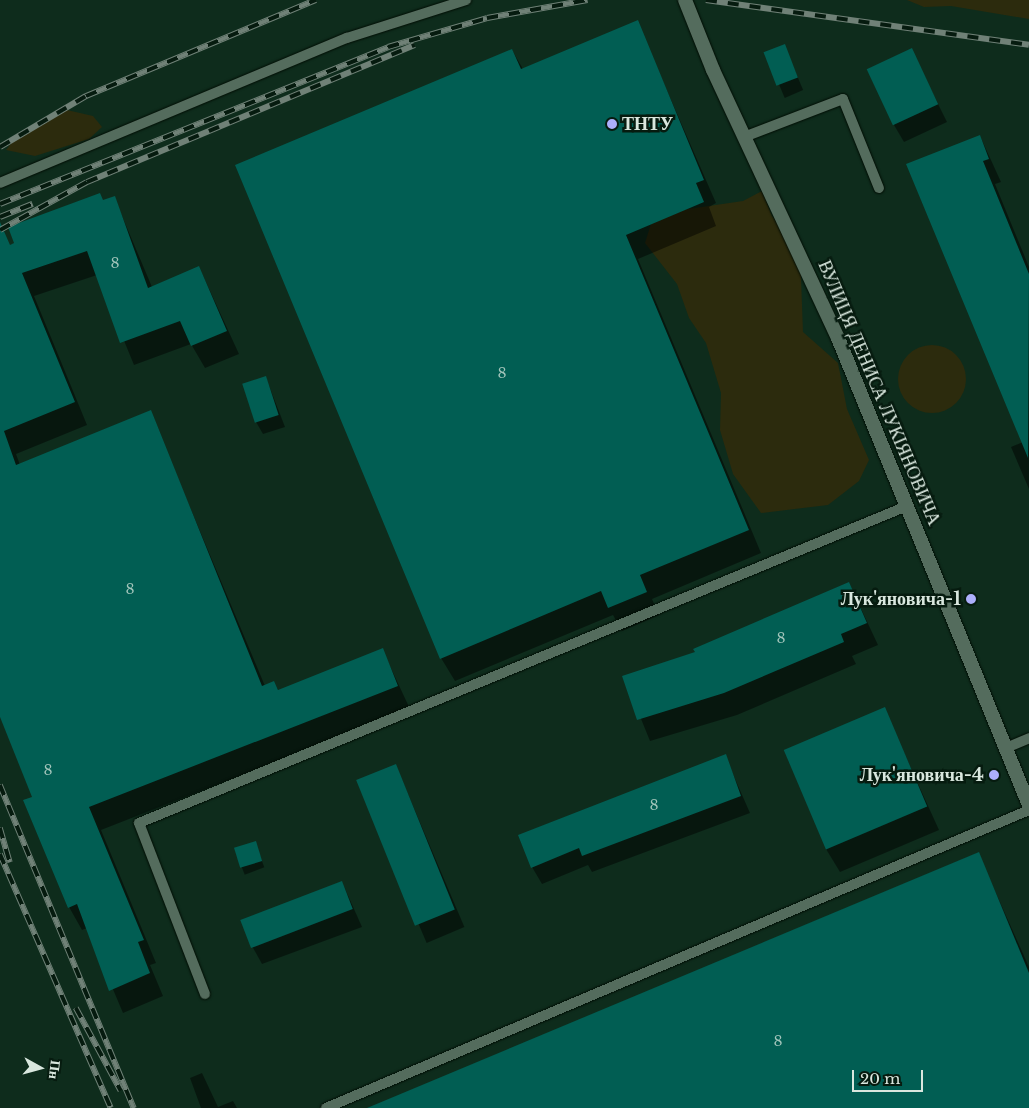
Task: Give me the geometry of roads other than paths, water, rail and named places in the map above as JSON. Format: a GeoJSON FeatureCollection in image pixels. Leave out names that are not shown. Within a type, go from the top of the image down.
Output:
{"type":"FeatureCollection","features":[{"type":"Feature","properties":{"kind":"street","name":"ВУЛИЦЯ ДЕНИСА ЛУКІЯНОВИЧА"},"geometry":{"type":"LineString","coordinates":[[685,0],[744,137],[838,338],[1029,805]]}},
{"type":"Feature","properties":{"kind":"lane"},"geometry":{"type":"LineString","coordinates":[[0,182],[347,38],[466,0]]}},
{"type":"Feature","properties":{"kind":"lane"},"geometry":{"type":"LineString","coordinates":[[744,137],[842,99],[879,188]]}},
{"type":"Feature","properties":{"kind":"lane"},"geometry":{"type":"LineString","coordinates":[[205,994],[139,823],[907,506]]}},
{"type":"Feature","properties":{"kind":"lane"},"geometry":{"type":"LineString","coordinates":[[1006,748],[1029,738]]}},
{"type":"Feature","properties":{"kind":"lane"},"geometry":{"type":"LineString","coordinates":[[326,1108],[1029,810]]}},
{"type":"Feature","properties":{"kind":"railway"},"geometry":{"type":"LineString","coordinates":[[0,147],[86,96],[316,0]]}},
{"type":"Feature","properties":{"kind":"railway"},"geometry":{"type":"LineString","coordinates":[[0,204],[388,47],[487,18],[587,0]]}},
{"type":"Feature","properties":{"kind":"railway"},"geometry":{"type":"LineString","coordinates":[[706,0],[1029,45]]}},
{"type":"Feature","properties":{"kind":"railway"},"geometry":{"type":"LineString","coordinates":[[0,230],[87,182],[414,45]]}},
{"type":"Feature","properties":{"kind":"railway"},"geometry":{"type":"LineString","coordinates":[[0,217],[32,204]]}},
{"type":"Feature","properties":{"kind":"railway"},"geometry":{"type":"LineString","coordinates":[[0,785],[134,1108]]}},
{"type":"Feature","properties":{"kind":"railway"},"geometry":{"type":"LineString","coordinates":[[0,828],[10,863]]}},
{"type":"Feature","properties":{"kind":"railway"},"geometry":{"type":"LineString","coordinates":[[0,854],[111,1108]]}},
{"type":"Feature","properties":{"kind":"railway"},"geometry":{"type":"LineString","coordinates":[[76,1008],[121,1091]]}},
{"type":"Feature","properties":{"kind":"place","name":"ТНТУ"},"geometry":{"type":"Point","coordinates":[612,124]}},
{"type":"Feature","properties":{"kind":"place","name":"Лук'яновича-1"},"geometry":{"type":"Point","coordinates":[971,599]}},
{"type":"Feature","properties":{"kind":"place","name":"Лук'яновича-4"},"geometry":{"type":"Point","coordinates":[994,775]}}]}
